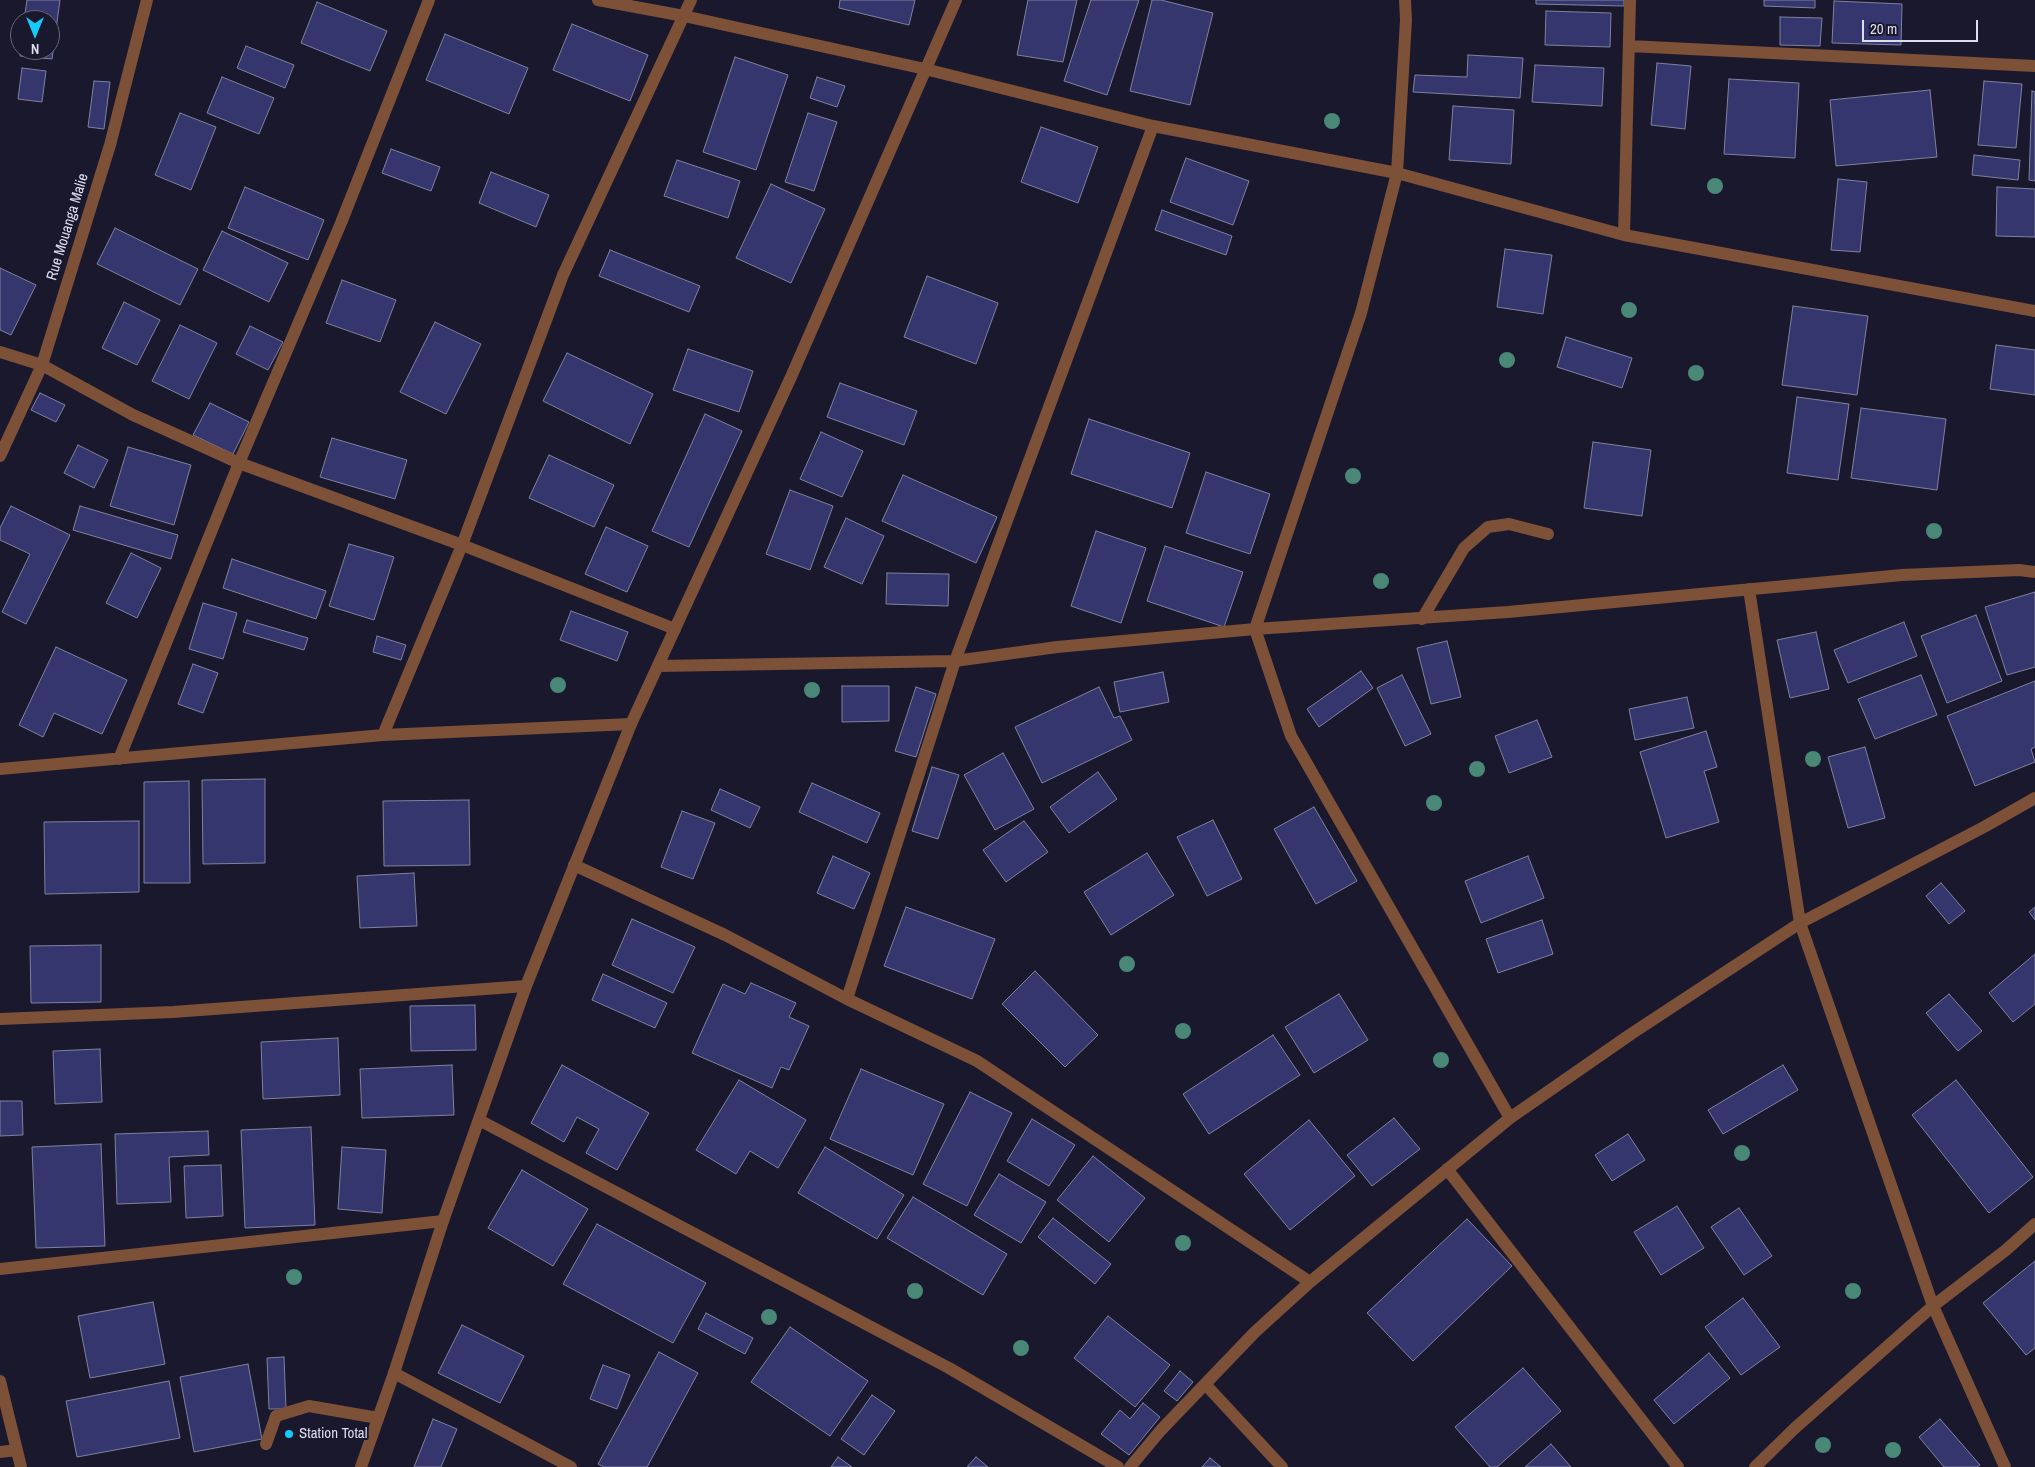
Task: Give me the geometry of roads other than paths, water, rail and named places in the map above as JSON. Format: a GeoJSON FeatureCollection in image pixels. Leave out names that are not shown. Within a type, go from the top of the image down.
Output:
{"type":"FeatureCollection","features":[{"type":"Feature","properties":{"kind":"street","name":"Rue Mouanga Malie"},"geometry":{"type":"LineString","coordinates":[[0,456],[42,365],[110,145],[147,0]]}},
{"type":"Feature","properties":{"kind":"street"},"geometry":{"type":"LineString","coordinates":[[119,759],[341,223],[429,0]]}},
{"type":"Feature","properties":{"kind":"street"},"geometry":{"type":"LineString","coordinates":[[598,0],[684,16],[925,69],[1153,126],[1397,173],[1624,236],[2035,311]]}},
{"type":"Feature","properties":{"kind":"street"},"geometry":{"type":"LineString","coordinates":[[383,735],[462,545],[564,275],[691,0]]}},
{"type":"Feature","properties":{"kind":"street"},"geometry":{"type":"LineString","coordinates":[[361,1467],[394,1373],[443,1221],[526,986],[631,724],[791,377],[956,0]]}},
{"type":"Feature","properties":{"kind":"street"},"geometry":{"type":"LineString","coordinates":[[1404,0],[1406,20],[1397,173],[1361,313],[1255,629],[1290,736],[1510,1118]]}},
{"type":"Feature","properties":{"kind":"street"},"geometry":{"type":"LineString","coordinates":[[1624,236],[1630,0]]}},
{"type":"Feature","properties":{"kind":"street"},"geometry":{"type":"LineString","coordinates":[[1629,46],[2035,66]]}},
{"type":"Feature","properties":{"kind":"street"},"geometry":{"type":"LineString","coordinates":[[847,999],[955,661],[1153,126]]}},
{"type":"Feature","properties":{"kind":"street"},"geometry":{"type":"LineString","coordinates":[[0,352],[42,365],[133,415],[240,463],[462,545],[675,629]]}},
{"type":"Feature","properties":{"kind":"street"},"geometry":{"type":"LineString","coordinates":[[1422,619],[1464,548],[1488,528],[1509,524],[1548,534]]}},
{"type":"Feature","properties":{"kind":"street"},"geometry":{"type":"LineString","coordinates":[[658,666],[955,661],[1057,647],[1255,629],[1422,619],[1902,575],[2019,570],[2035,572]]}},
{"type":"Feature","properties":{"kind":"street"},"geometry":{"type":"LineString","coordinates":[[1749,589],[1800,923],[1933,1306],[2004,1467]]}},
{"type":"Feature","properties":{"kind":"street"},"geometry":{"type":"LineString","coordinates":[[0,768],[383,735],[631,724]]}},
{"type":"Feature","properties":{"kind":"street"},"geometry":{"type":"LineString","coordinates":[[1130,1467],[1161,1430],[1255,1332],[1310,1282],[1510,1118],[1631,1034],[1800,923],[1984,827],[2035,798]]}},
{"type":"Feature","properties":{"kind":"street"},"geometry":{"type":"LineString","coordinates":[[574,865],[725,935],[847,999],[977,1062],[1310,1282]]}},
{"type":"Feature","properties":{"kind":"street"},"geometry":{"type":"LineString","coordinates":[[0,1019],[173,1012],[526,986]]}},
{"type":"Feature","properties":{"kind":"street"},"geometry":{"type":"LineString","coordinates":[[479,1120],[948,1368],[1118,1467]]}},
{"type":"Feature","properties":{"kind":"street"},"geometry":{"type":"LineString","coordinates":[[1447,1169],[1678,1467]]}},
{"type":"Feature","properties":{"kind":"street"},"geometry":{"type":"LineString","coordinates":[[0,1269],[443,1221]]}},
{"type":"Feature","properties":{"kind":"street"},"geometry":{"type":"LineString","coordinates":[[1754,1467],[1795,1428],[1933,1306],[2006,1250],[2035,1224]]}},
{"type":"Feature","properties":{"kind":"street"},"geometry":{"type":"LineString","coordinates":[[394,1373],[571,1467]]}},
{"type":"Feature","properties":{"kind":"street"},"geometry":{"type":"LineString","coordinates":[[0,1381],[22,1467]]}},
{"type":"Feature","properties":{"kind":"street"},"geometry":{"type":"LineString","coordinates":[[1206,1385],[1282,1467]]}},
{"type":"Feature","properties":{"kind":"street"},"geometry":{"type":"LineString","coordinates":[[266,1444],[276,1416],[309,1406],[378,1418]]}},
{"type":"Feature","properties":{"kind":"street"},"geometry":{"type":"LineString","coordinates":[[0,1452],[17,1450]]}},
{"type":"Feature","properties":{"kind":"place","name":"Station Total"},"geometry":{"type":"Point","coordinates":[289,1434]}}]}
